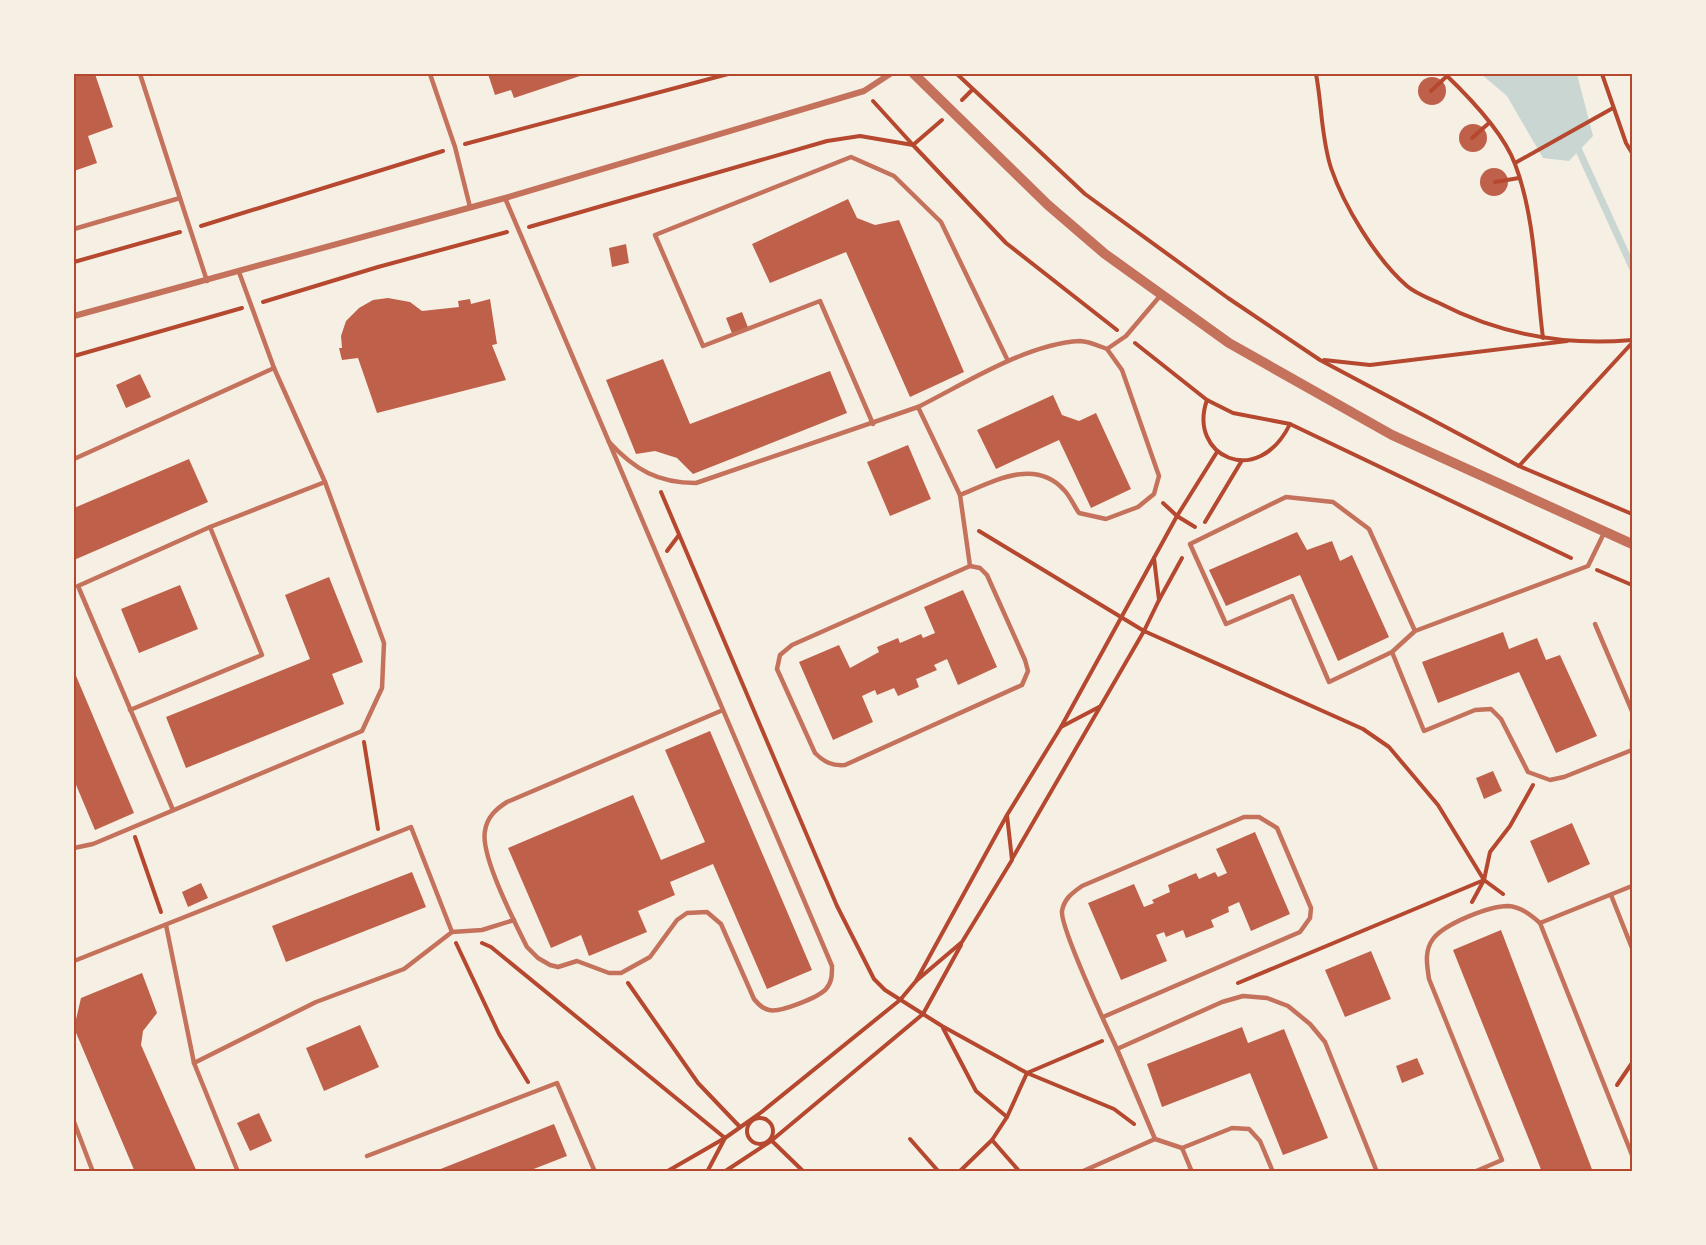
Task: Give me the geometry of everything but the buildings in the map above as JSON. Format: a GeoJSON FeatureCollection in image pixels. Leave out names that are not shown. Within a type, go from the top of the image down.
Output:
{"type":"FeatureCollection","features":[{"type":"Feature","properties":{"kind":"street"},"geometry":{"type":"LineString","coordinates":[[74,316],[239,273],[505,198],[864,91],[890,74]]}},
{"type":"Feature","properties":{"kind":"street"},"geometry":{"type":"LineString","coordinates":[[914,74],[1048,205],[1105,255],[1228,344],[1392,435],[1632,544]]}},
{"type":"Feature","properties":{"kind":"lane"},"geometry":{"type":"LineString","coordinates":[[140,74],[207,281]]}},
{"type":"Feature","properties":{"kind":"lane"},"geometry":{"type":"LineString","coordinates":[[430,74],[455,147],[470,207]]}},
{"type":"Feature","properties":{"kind":"lane"},"geometry":{"type":"LineString","coordinates":[[873,424],[820,301],[703,346],[655,235],[851,157],[894,176],[940,222],[1008,361]]}},
{"type":"Feature","properties":{"kind":"lane"},"geometry":{"type":"LineString","coordinates":[[74,229],[180,198]]}},
{"type":"Feature","properties":{"kind":"lane"},"geometry":{"type":"LineString","coordinates":[[505,198],[519,229],[832,966],[830,983],[820,994],[783,1009],[768,1010],[754,999],[721,924],[707,912],[698,910],[687,913],[670,926],[645,962],[621,973],[609,973],[582,962],[570,962],[558,967],[543,962],[527,948],[486,853],[485,829],[496,809],[507,802],[723,710]]}},
{"type":"Feature","properties":{"kind":"lane"},"geometry":{"type":"LineString","coordinates":[[74,848],[132,827],[362,731],[382,688],[384,643],[325,482],[274,368],[239,273]]}},
{"type":"Feature","properties":{"kind":"lane"},"geometry":{"type":"LineString","coordinates":[[1107,349],[1126,336],[1160,296]]}},
{"type":"Feature","properties":{"kind":"lane"},"geometry":{"type":"LineString","coordinates":[[609,442],[624,458],[654,477],[672,483],[696,483],[918,407],[1008,361],[1048,348],[1082,341],[1107,349],[1122,370],[1159,476],[1154,494],[1137,507],[1106,519],[1079,513],[1064,489],[1043,473],[1009,475],[960,495]]}},
{"type":"Feature","properties":{"kind":"lane"},"geometry":{"type":"LineString","coordinates":[[74,459],[274,368]]}},
{"type":"Feature","properties":{"kind":"lane"},"geometry":{"type":"LineString","coordinates":[[918,407],[960,495],[970,566]]}},
{"type":"Feature","properties":{"kind":"lane"},"geometry":{"type":"LineString","coordinates":[[173,810],[78,586],[210,527],[325,482]]}},
{"type":"Feature","properties":{"kind":"lane"},"geometry":{"type":"LineString","coordinates":[[1415,631],[1369,529],[1333,502],[1286,497],[1190,544],[1226,624],[1292,596],[1329,682],[1392,652],[1415,631],[1588,566],[1605,531]]}},
{"type":"Feature","properties":{"kind":"lane"},"geometry":{"type":"LineString","coordinates":[[130,710],[262,655],[210,527]]}},
{"type":"Feature","properties":{"kind":"lane"},"geometry":{"type":"LineString","coordinates":[[970,566],[980,568],[987,575],[1011,628],[1028,671],[1022,685],[845,765],[830,764],[821,760],[815,753],[777,669],[780,655],[792,645],[970,566]]}},
{"type":"Feature","properties":{"kind":"lane"},"geometry":{"type":"LineString","coordinates":[[1595,624],[1632,711]]}},
{"type":"Feature","properties":{"kind":"lane"},"geometry":{"type":"LineString","coordinates":[[1392,652],[1424,730],[1475,710],[1491,709],[1501,719],[1521,763],[1528,772],[1538,777],[1550,780],[1564,777],[1632,751],[1632,741]]}},
{"type":"Feature","properties":{"kind":"lane"},"geometry":{"type":"LineString","coordinates":[[1103,1017],[1300,932],[1310,918],[1311,908],[1273,824],[1259,817],[1244,817],[1072,893],[1065,902],[1062,921],[1155,1139]]}},
{"type":"Feature","properties":{"kind":"lane"},"geometry":{"type":"LineString","coordinates":[[74,961],[411,827],[452,932]]}},
{"type":"Feature","properties":{"kind":"lane"},"geometry":{"type":"LineString","coordinates":[[1540,923],[1632,886]]}},
{"type":"Feature","properties":{"kind":"lane"},"geometry":{"type":"LineString","coordinates":[[1611,895],[1632,948]]}},
{"type":"Feature","properties":{"kind":"lane"},"geometry":{"type":"LineString","coordinates":[[1474,1172],[1502,1160],[1429,979],[1425,957],[1432,940],[1444,929],[1491,908],[1509,906],[1528,912],[1540,923],[1632,1155]]}},
{"type":"Feature","properties":{"kind":"lane"},"geometry":{"type":"LineString","coordinates":[[194,1062],[316,1002],[404,969],[452,932],[482,930],[514,920]]}},
{"type":"Feature","properties":{"kind":"lane"},"geometry":{"type":"LineString","coordinates":[[166,924],[194,1062],[238,1172]]}},
{"type":"Feature","properties":{"kind":"lane"},"geometry":{"type":"LineString","coordinates":[[1117,1049],[1222,1002],[1243,996],[1267,998],[1288,1006],[1310,1024],[1326,1042],[1377,1172]]}},
{"type":"Feature","properties":{"kind":"lane"},"geometry":{"type":"LineString","coordinates":[[367,1156],[557,1083],[595,1172]]}},
{"type":"Feature","properties":{"kind":"lane"},"geometry":{"type":"LineString","coordinates":[[74,1122],[93,1172]]}},
{"type":"Feature","properties":{"kind":"lane"},"geometry":{"type":"LineString","coordinates":[[1081,1172],[1155,1139],[1182,1148],[1233,1128],[1249,1129],[1260,1141],[1274,1172]]}},
{"type":"Feature","properties":{"kind":"lane"},"geometry":{"type":"LineString","coordinates":[[1182,1148],[1192,1172]]}},
{"type":"Feature","properties":{"kind":"path"},"geometry":{"type":"LineString","coordinates":[[74,262],[190,229],[455,147],[728,74]]}},
{"type":"Feature","properties":{"kind":"path"},"geometry":{"type":"LineString","coordinates":[[957,74],[1085,194],[1228,298],[1320,360],[1520,466],[1632,514]]}},
{"type":"Feature","properties":{"kind":"path"},"geometry":{"type":"LineString","coordinates":[[1316,74],[1323,132],[1331,168],[1364,233],[1392,272],[1409,288],[1478,322],[1515,334],[1575,340],[1632,341]]}},
{"type":"Feature","properties":{"kind":"path"},"geometry":{"type":"LineString","coordinates":[[1602,74],[1626,143],[1632,153]]}},
{"type":"Feature","properties":{"kind":"path"},"geometry":{"type":"LineString","coordinates":[[1431,91],[1446,75],[1489,123],[1515,163],[1529,227],[1543,338]]}},
{"type":"Feature","properties":{"kind":"path"},"geometry":{"type":"LineString","coordinates":[[864,91],[1006,243],[1207,400],[1233,413],[1290,424],[1632,585]]}},
{"type":"Feature","properties":{"kind":"path"},"geometry":{"type":"LineString","coordinates":[[1515,163],[1613,108]]}},
{"type":"Feature","properties":{"kind":"path"},"geometry":{"type":"LineString","coordinates":[[1472,138],[1489,123]]}},
{"type":"Feature","properties":{"kind":"path"},"geometry":{"type":"LineString","coordinates":[[74,356],[378,267],[827,141],[860,136],[913,145]]}},
{"type":"Feature","properties":{"kind":"path"},"geometry":{"type":"LineString","coordinates":[[1495,182],[1519,178]]}},
{"type":"Feature","properties":{"kind":"path"},"geometry":{"type":"LineString","coordinates":[[1320,360],[1370,365],[1575,340]]}},
{"type":"Feature","properties":{"kind":"path"},"geometry":{"type":"LineString","coordinates":[[1520,466],[1632,341]]}},
{"type":"Feature","properties":{"kind":"path"},"geometry":{"type":"LineString","coordinates":[[1207,400],[1202,414],[1206,434],[1217,452],[1241,461],[1258,459],[1271,451],[1290,424]]}},
{"type":"Feature","properties":{"kind":"path"},"geometry":{"type":"LineString","coordinates":[[916,981],[1006,814],[1061,727],[1177,516],[1217,452]]}},
{"type":"Feature","properties":{"kind":"path"},"geometry":{"type":"LineString","coordinates":[[1199,530],[1241,461]]}},
{"type":"Feature","properties":{"kind":"path"},"geometry":{"type":"LineString","coordinates":[[654,477],[837,906],[874,979],[900,1000],[942,1026],[1027,1073],[1114,1109],[1155,1139]]}},
{"type":"Feature","properties":{"kind":"path"},"geometry":{"type":"LineString","coordinates":[[1154,494],[1177,516]]}},
{"type":"Feature","properties":{"kind":"path"},"geometry":{"type":"LineString","coordinates":[[963,520],[1120,619],[1363,729],[1389,747],[1438,805],[1484,880],[1528,912]]}},
{"type":"Feature","properties":{"kind":"path"},"geometry":{"type":"LineString","coordinates":[[724,1172],[770,1140],[923,1014],[1144,631],[1159,600],[1154,558]]}},
{"type":"Feature","properties":{"kind":"path"},"geometry":{"type":"LineString","coordinates":[[1061,727],[1099,707]]}},
{"type":"Feature","properties":{"kind":"path"},"geometry":{"type":"LineString","coordinates":[[362,731],[380,839]]}},
{"type":"Feature","properties":{"kind":"path"},"geometry":{"type":"LineString","coordinates":[[1462,920],[1484,880],[1490,852],[1510,826],[1538,777]]}},
{"type":"Feature","properties":{"kind":"path"},"geometry":{"type":"LineString","coordinates":[[1006,814],[1012,860]]}},
{"type":"Feature","properties":{"kind":"path"},"geometry":{"type":"LineString","coordinates":[[132,827],[166,924]]}},
{"type":"Feature","properties":{"kind":"path"},"geometry":{"type":"LineString","coordinates":[[1232,986],[1484,880]]}},
{"type":"Feature","properties":{"kind":"path"},"geometry":{"type":"LineString","coordinates":[[452,932],[466,967],[499,1034],[532,1091]]}},
{"type":"Feature","properties":{"kind":"path"},"geometry":{"type":"LineString","coordinates":[[452,932],[491,947],[725,1138]]}},
{"type":"Feature","properties":{"kind":"path"},"geometry":{"type":"LineString","coordinates":[[748,1123],[900,1000],[916,981],[963,942]]}},
{"type":"Feature","properties":{"kind":"path"},"geometry":{"type":"LineString","coordinates":[[621,973],[698,1083],[740,1128]]}},
{"type":"Feature","properties":{"kind":"path"},"geometry":{"type":"LineString","coordinates":[[942,1026],[976,1091],[1007,1117]]}},
{"type":"Feature","properties":{"kind":"path"},"geometry":{"type":"LineString","coordinates":[[959,1172],[992,1140],[1007,1117],[1027,1073],[1112,1037]]}},
{"type":"Feature","properties":{"kind":"path"},"geometry":{"type":"LineString","coordinates":[[1609,1096],[1632,1063]]}},
{"type":"Feature","properties":{"kind":"path"},"geometry":{"type":"LineString","coordinates":[[666,1172],[756,1119],[768,1120],[773,1131],[770,1140]]}},
{"type":"Feature","properties":{"kind":"path"},"geometry":{"type":"LineString","coordinates":[[748,1123],[748,1136],[754,1142],[762,1143],[770,1140]]}},
{"type":"Feature","properties":{"kind":"path"},"geometry":{"type":"LineString","coordinates":[[707,1172],[725,1138]]}},
{"type":"Feature","properties":{"kind":"path"},"geometry":{"type":"LineString","coordinates":[[910,1139],[939,1172]]}},
{"type":"Feature","properties":{"kind":"path"},"geometry":{"type":"LineString","coordinates":[[770,1140],[804,1172]]}},
{"type":"Feature","properties":{"kind":"path"},"geometry":{"type":"LineString","coordinates":[[992,1140],[1020,1172]]}},
{"type":"Feature","properties":{"kind":"shaded area"},"geometry":{"type":"Polygon","coordinates":[[[1481,74],[1577,74],[1593,136],[1569,161],[1543,158],[1507,96],[1481,74]]]}},
{"type":"Feature","properties":{"kind":"waterway"},"geometry":{"type":"LineString","coordinates":[[1576,144],[1632,267]]}}]}
